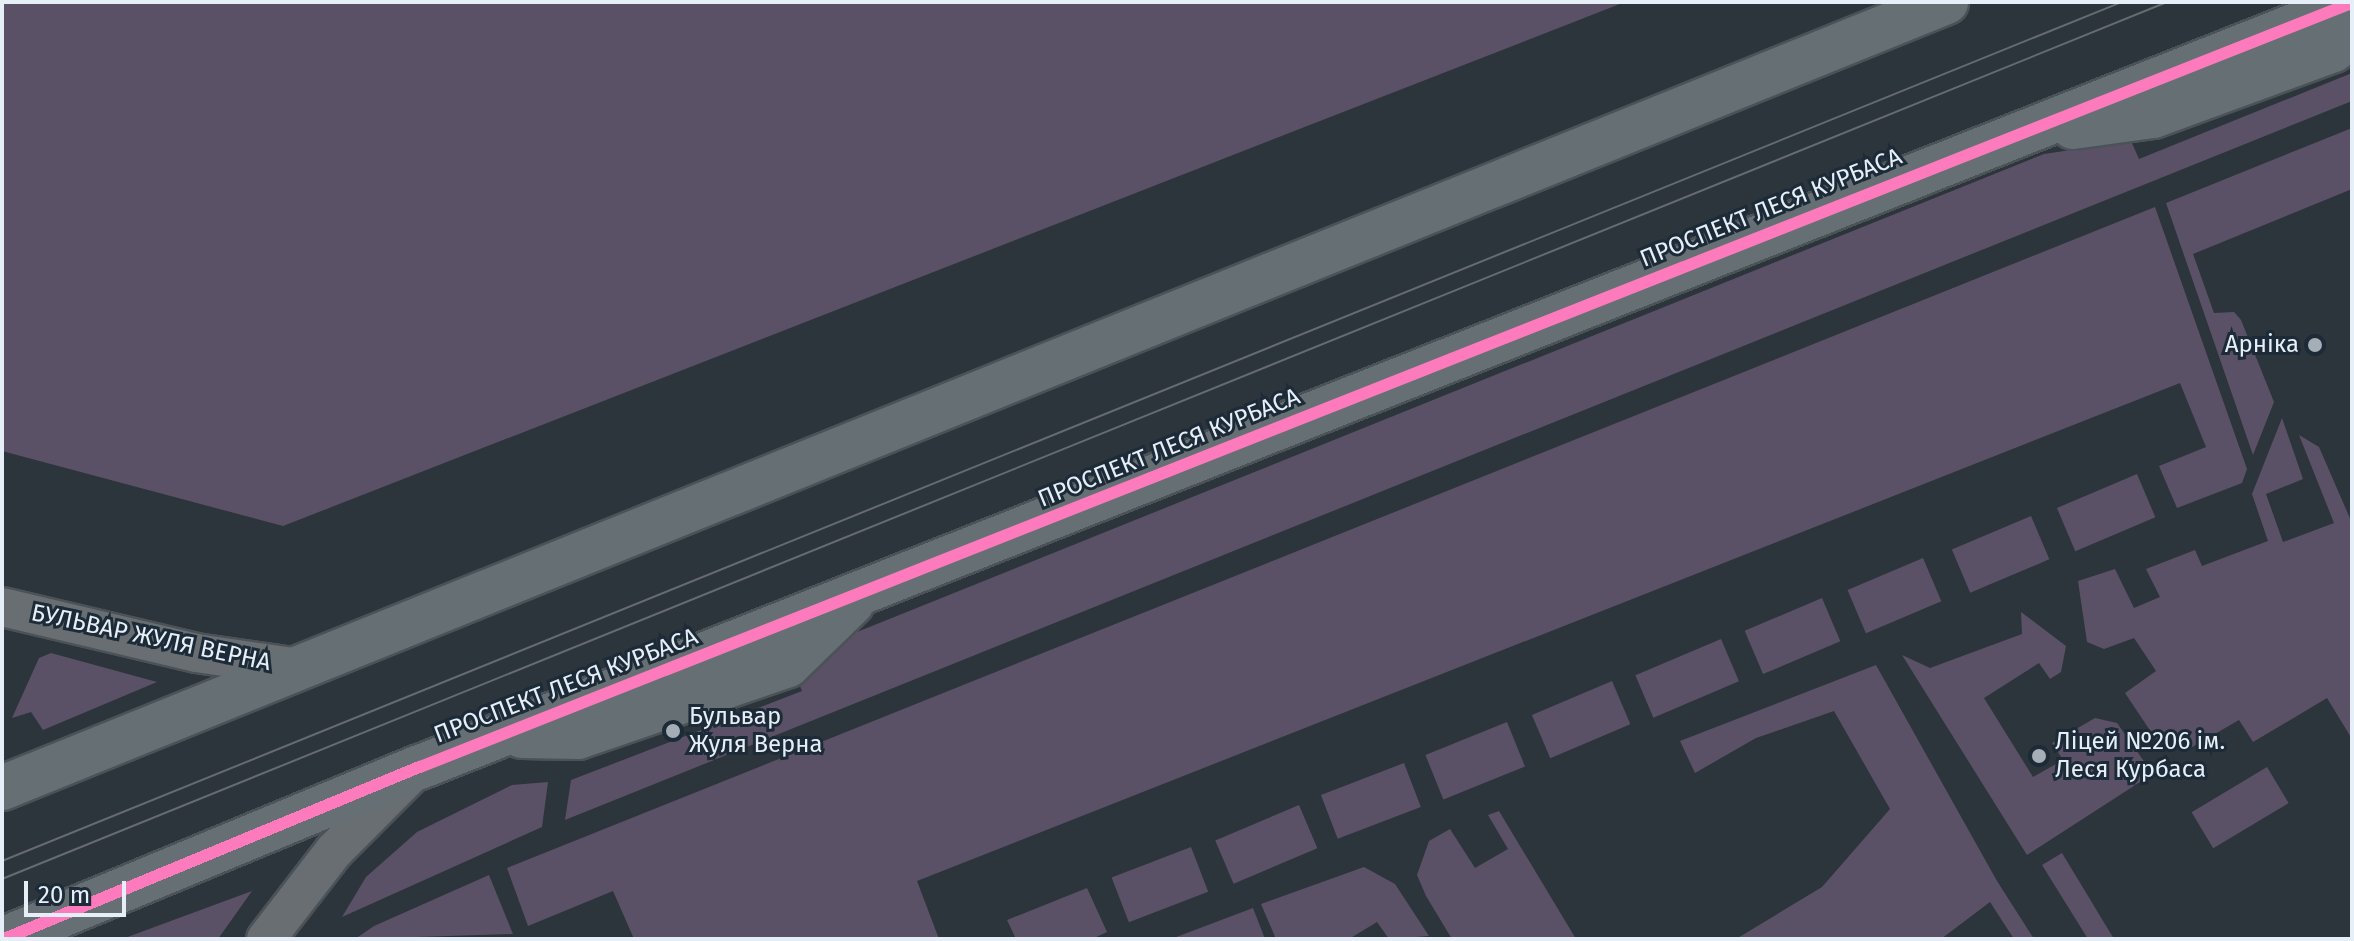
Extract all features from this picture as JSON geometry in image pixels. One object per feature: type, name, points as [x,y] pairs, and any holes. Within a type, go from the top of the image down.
[{"type":"main road","points":[[2,788],[1946,2]]},
{"type":"main road","name":"ПРОСПЕКТ ЛЕСЯ КУРБАСА","points":[[4,939],[496,737],[578,737],[788,665],[875,589],[2352,3]]},
{"type":"main road","points":[[2011,136],[2153,116],[2333,50],[2352,35]]},
{"type":"street","name":"БУЛЬВАР ЖУЛЯ ВЕРНА","points":[[2,607],[196,653],[300,668]]},
{"type":"street","points":[[266,939],[334,851],[420,767]]},
{"type":"shaded area","points":[[2,2],[1625,2],[283,526],[2,451]]},
{"type":"shaded area","points":[[2352,73],[2352,101],[565,820],[571,780],[802,691],[796,676],[857,632],[2044,154],[2131,141],[2139,159]]},
{"type":"shaded area","points":[[2352,128],[2352,189],[2193,254],[2214,313],[2234,312],[2241,320],[2274,402],[2253,455],[2166,203]]},
{"type":"shaded area","points":[[2155,207],[2247,469],[2242,483],[2177,508],[2159,466],[2206,447],[2180,383],[917,881],[939,939],[634,939],[613,891],[528,926],[507,868]]},
{"type":"shaded area","points":[[2282,418],[2303,479],[2266,494],[2283,542],[2334,523],[2299,435],[2319,447],[2352,523],[2352,739],[2327,698],[2253,742],[2239,720],[2187,750],[2161,747],[2125,693],[2156,671],[2134,638],[2104,649],[2087,642],[2078,581],[2115,569],[2134,608],[2160,597],[2146,569],[2195,550],[2202,566],[2268,541],[2252,494]]},
{"type":"shaded area","points":[[2137,474],[2155,517],[2075,551],[2057,508]]},
{"type":"shaded area","points":[[2031,516],[2049,559],[1970,593],[1952,550]]},
{"type":"shaded area","points":[[1923,558],[1941,601],[1866,633],[1848,590]]},
{"type":"shaded area","points":[[1822,598],[1840,641],[1763,674],[1745,631]]},
{"type":"shaded area","points":[[2021,612],[2066,646],[2061,672],[2050,679],[2039,663],[1984,698],[2033,777],[2063,760],[2052,743],[2095,718],[2117,723],[2148,767],[2140,782],[2027,855],[1902,655],[1930,668],[2022,634]]},
{"type":"shaded area","points":[[1721,639],[1739,681],[1653,718],[1635,675]]},
{"type":"shaded area","points":[[51,653],[157,682],[43,730],[31,712],[12,718],[39,658]]},
{"type":"shaded area","points":[[1876,665],[1997,881],[2034,939],[2014,939],[1990,902],[1941,939],[1736,939],[1822,887],[1890,809],[1834,711],[1756,738],[1695,773],[1680,741]]},
{"type":"shaded area","points":[[1612,681],[1630,724],[1550,758],[1532,715]]},
{"type":"shaded area","points":[[1507,722],[1525,767],[1443,799],[1425,755]]},
{"type":"shaded area","points":[[1404,763],[1421,807],[1338,839],[1321,795]]},
{"type":"shaded area","points":[[2267,767],[2289,803],[2213,848],[2192,812]]},
{"type":"shaded area","points":[[548,782],[542,827],[342,917],[366,877],[417,832],[512,785]]},
{"type":"shaded area","points":[[1299,805],[1317,848],[1234,884],[1215,841]]},
{"type":"shaded area","points":[[1499,811],[1576,939],[1452,939],[1426,896],[1417,875],[1429,841],[1450,829],[1475,868],[1508,849],[1488,815]]},
{"type":"shaded area","points":[[1191,847],[1208,892],[1129,922],[1112,877]]},
{"type":"shaded area","points":[[2062,853],[2114,939],[2088,939],[2042,865]]},
{"type":"shaded area","points":[[1364,867],[1395,884],[1429,936],[1389,939],[1377,922],[1349,939],[1276,939],[1261,904]]},
{"type":"shaded area","points":[[489,875],[513,934],[355,939],[374,926]]},
{"type":"shaded area","points":[[1087,888],[1107,932],[1092,939],[1016,939],[1007,920]]},
{"type":"shaded area","points":[[252,891],[218,939],[122,939]]},
{"type":"shaded area","points":[[1253,908],[1265,939],[1171,939]]},
{"type":"tram line","points":[[2,861],[2122,2]]},
{"type":"tram line","points":[[2,879],[2167,2]]},
{"type":"cycle path","points":[[4,939],[420,767],[2352,3]]},
{"type":"place","name":"Арніка","points":[[2315,345]]},
{"type":"place","name":"Бульвар Жуля Верна","points":[[673,731]]},
{"type":"place","name":"Ліцей №206 ім. Леся Курбаса","points":[[2039,756]]}]
